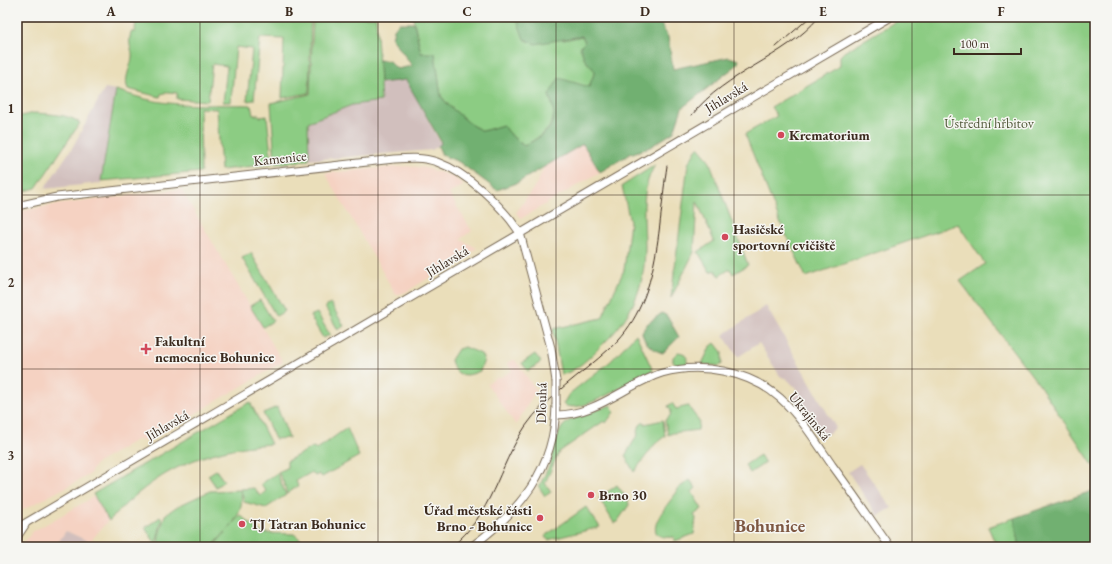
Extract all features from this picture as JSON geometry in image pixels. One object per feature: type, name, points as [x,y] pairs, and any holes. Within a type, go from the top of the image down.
[{"type":"street","name":"Jihlavská","points":[[17,528],[890,17]]},
{"type":"street","name":"Kamenice","points":[[17,206],[65,196],[394,159],[417,158],[436,162],[455,170],[474,184],[510,220],[520,233]]},
{"type":"street","name":"Dlouhá","points":[[471,547],[498,528],[528,493],[549,449],[556,415],[556,381],[551,348],[520,233]]},
{"type":"street","name":"Ukrajinská","points":[[556,415],[572,414],[602,404],[647,379],[671,371],[704,368],[744,378],[764,387],[779,398],[801,422],[890,547]]},
{"type":"street","points":[[17,537],[27,522]]},
{"type":"shaded area","points":[[406,80],[441,144],[432,150],[309,160],[307,122],[352,105],[381,101],[380,83]]},
{"type":"shaded area","points":[[105,88],[116,90],[101,183],[44,189],[72,148]]},
{"type":"shaded area","points":[[583,144],[600,172],[522,218],[516,213],[537,183],[545,165]]},
{"type":"shaded area","points":[[408,166],[425,168],[442,173],[453,177],[464,185],[449,194],[472,231],[460,239],[477,248],[406,292],[396,295],[325,173]]},
{"type":"shaded area","name":"Fakultní nemocnice Bohunice","points":[[181,189],[283,362],[150,440],[136,440],[96,464],[89,475],[17,513],[17,212],[53,205]]},
{"type":"shaded area","points":[[766,306],[836,428],[822,438],[792,397],[799,391],[788,380],[780,376],[759,343],[738,357],[723,335]]},
{"type":"shaded area","points":[[515,360],[536,390],[516,425],[487,384],[512,371],[507,363]]},
{"type":"shaded area","points":[[860,464],[892,508],[878,516],[848,472]]},
{"type":"shaded area","points":[[97,495],[110,518],[90,542],[66,531],[55,547],[21,547],[32,532]]},
{"type":"shaded area","points":[[66,531],[90,542],[86,547],[55,547]]},
{"type":"green space","points":[[136,17],[311,17],[309,93],[282,98],[284,39],[260,38],[254,100],[247,101],[252,49],[236,47],[231,102],[223,102],[227,66],[212,64],[208,101],[177,99],[177,93],[169,92],[161,94],[160,97],[128,89],[126,81],[132,57],[130,37],[131,32],[135,32]]},
{"type":"green space","points":[[313,17],[376,17],[381,101],[352,105],[308,122],[309,160],[275,164],[271,103],[310,94]]},
{"type":"green space","points":[[413,17],[516,17],[520,27],[564,40],[582,36],[585,42],[580,47],[585,60],[595,71],[589,87],[549,95],[554,113],[553,120],[546,131],[524,146],[513,137],[503,125],[483,131],[473,126],[449,106],[441,96],[435,54],[421,53]]},
{"type":"green space","points":[[516,17],[657,17],[668,37],[673,69],[729,57],[739,60],[737,65],[682,108],[674,132],[650,147],[630,154],[600,172],[583,144],[517,183],[497,190],[459,162],[442,155],[438,146],[441,144],[440,140],[406,80],[380,83],[379,60],[389,61],[397,69],[412,66],[392,38],[394,29],[399,23],[414,23],[421,53],[435,53],[441,96],[449,106],[473,126],[483,131],[503,125],[513,137],[524,146],[546,132],[553,121],[554,114],[549,95],[559,78],[589,87],[595,71],[585,60],[580,47],[585,42],[582,36],[535,44],[524,39]]},
{"type":"green space","name":"Ústřední hřbitov","points":[[903,17],[1095,17],[1095,468],[1040,386],[960,281],[985,264],[958,224],[806,277],[780,222],[745,134],[777,116],[771,107],[840,66],[840,56],[844,52]]},
{"type":"green space","points":[[116,90],[145,99],[167,103],[191,105],[251,105],[253,115],[259,115],[260,117],[267,116],[272,164],[221,170],[217,109],[200,108],[201,172],[101,181]]},
{"type":"green space","points":[[34,113],[64,116],[80,123],[36,188],[17,193],[17,117]]},
{"type":"green space","points":[[698,147],[709,160],[748,265],[733,274],[730,269],[719,276],[715,270],[710,272],[698,252],[714,241],[697,201],[694,252],[671,298],[688,164]]},
{"type":"green space","points":[[655,165],[650,175],[645,195],[644,263],[639,289],[634,301],[621,324],[612,335],[578,367],[561,375],[553,329],[602,318],[624,270],[630,222],[622,186]]},
{"type":"green space","points":[[251,253],[285,311],[276,316],[242,258]]},
{"type":"green space","points":[[260,300],[273,321],[263,327],[250,306]]},
{"type":"green space","points":[[331,304],[344,326],[338,330],[325,307]]},
{"type":"green space","points":[[317,313],[330,335],[323,338],[310,316]]},
{"type":"green space","points":[[662,313],[667,316],[679,337],[663,353],[650,346],[644,340],[642,332],[647,324]]},
{"type":"green space","points":[[636,334],[653,371],[582,406],[571,407],[563,404],[569,394],[611,361]]},
{"type":"green space","points":[[715,343],[722,352],[722,364],[719,366],[702,364],[710,347]]},
{"type":"green space","points":[[465,347],[481,354],[484,360],[480,371],[466,375],[455,370],[451,360],[458,349]]},
{"type":"green space","points":[[678,352],[683,353],[687,358],[687,365],[678,366],[673,362],[673,357]]},
{"type":"green space","points":[[535,354],[541,362],[528,371],[522,363]]},
{"type":"green space","points":[[250,402],[271,444],[224,451],[202,457],[182,465],[145,488],[109,521],[93,494]]},
{"type":"green space","points":[[672,403],[676,409],[688,406],[699,421],[698,430],[668,435],[665,420],[670,416],[671,411],[668,406]]},
{"type":"green space","points":[[611,405],[614,412],[606,423],[604,421],[559,452],[545,483],[551,492],[545,496],[539,487],[550,464],[557,437],[562,427],[570,420]]},
{"type":"green space","points":[[277,407],[289,438],[275,439],[263,413]]},
{"type":"green space","points":[[663,420],[665,436],[655,444],[634,472],[625,456],[638,434],[637,432],[640,425],[644,422],[645,424]]},
{"type":"green space","points":[[347,428],[359,456],[322,477],[319,474],[315,476],[312,472],[296,481],[298,486],[287,494],[284,483],[278,472],[287,468],[287,461],[313,447],[317,449]]},
{"type":"green space","points":[[760,455],[765,463],[750,473],[745,465]]},
{"type":"green space","points":[[216,470],[224,481],[216,487],[208,475]]},
{"type":"green space","points":[[277,473],[286,495],[266,508],[244,502],[241,489],[254,488],[260,496],[266,491],[261,484]]},
{"type":"green space","points":[[690,480],[696,488],[692,492],[702,509],[694,515],[696,518],[694,534],[675,541],[674,537],[663,537],[657,533],[655,528],[658,520],[677,492],[676,490]]},
{"type":"green space","points":[[617,485],[628,500],[629,505],[617,522],[614,523],[599,498]]},
{"type":"green space","points":[[240,490],[242,499],[238,514],[229,528],[212,547],[158,547],[159,535],[165,515],[176,507],[210,491]]},
{"type":"green space","points":[[1095,490],[1095,547],[1020,547],[1014,518]]},
{"type":"green space","points":[[586,507],[600,527],[548,540],[545,536]]},
{"type":"green space","name":"TJ Tatran Bohunice","points":[[240,515],[262,533],[294,534],[309,547],[213,547]]},
{"type":"green space","points":[[160,517],[162,519],[156,544],[145,528]]},
{"type":"green space","points":[[1014,518],[1020,547],[997,547],[988,527]]},
{"type":"tram line","points":[[776,47],[810,17]]},
{"type":"tram line","points":[[692,115],[721,87],[789,44],[819,17]]},
{"type":"tram line","points":[[451,547],[465,534],[485,506],[525,427],[543,405],[609,349],[626,331],[639,310],[648,287],[654,264],[667,166]]},
{"type":"place","name":"Krematorium","points":[[781,135]]},
{"type":"place","name":"Hasičské sportovní cvičiště","points":[[725,237]]},
{"type":"place","name":"Fakultní nemocnice Bohunice","points":[[146,349]]},
{"type":"place","name":"Brno 30","points":[[591,495]]},
{"type":"place","name":"Úřad městské části Brno - Bohunice","points":[[540,518]]},
{"type":"place","name":"TJ Tatran Bohunice","points":[[242,524]]},
{"type":"district","name":"Bohunice","points":[[770,526]]}]
